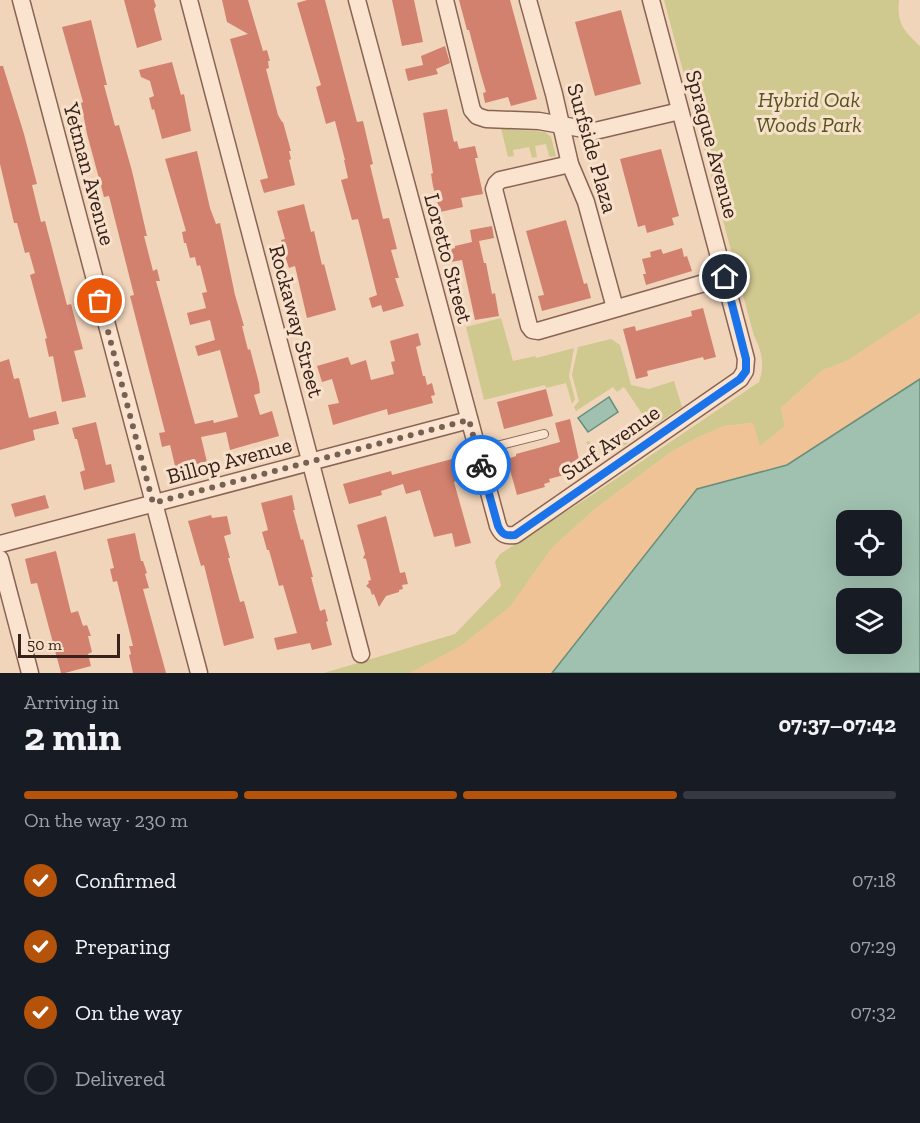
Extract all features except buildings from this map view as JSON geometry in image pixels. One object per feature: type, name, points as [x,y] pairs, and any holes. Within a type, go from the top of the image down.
[{"type":"street","name":"Yetman Avenue","points":[[21,0],[199,673]]},
{"type":"street","name":"Rockaway Street","points":[[189,0],[361,654]]},
{"type":"street","name":"Loretto Street","points":[[357,0],[498,526]]},
{"type":"street","points":[[445,0],[474,113],[486,119],[539,121],[595,131],[681,111]]},
{"type":"street","name":"Surfside Plaza","points":[[528,0],[554,94],[570,164],[586,202],[615,308]]},
{"type":"street","name":"Sprague Avenue","points":[[651,0],[746,359],[746,371]]},
{"type":"street","points":[[570,164],[500,180],[494,189],[529,326],[532,330],[538,331],[725,277]]},
{"type":"street","name":"Surf Avenue","points":[[498,526],[500,532],[506,536],[515,535],[740,379],[746,371]]},
{"type":"street","name":"Billop Avenue","points":[[0,544],[469,420]]},
{"type":"street","points":[[0,559],[30,673]]},
{"type":"lane","points":[[477,451],[544,434]]},
{"type":"green space","name":"Hybrid Oak Woods Park","points":[[664,0],[899,0],[902,26],[920,46],[920,313],[847,361],[823,370],[781,408],[785,426],[760,447],[752,423],[724,426],[671,452],[595,509],[552,548],[510,607],[461,646],[410,673],[324,673],[455,634],[501,586],[495,562],[500,554],[759,382],[762,370],[761,353],[754,336]]},
{"type":"green space","points":[[501,128],[545,132],[551,137],[556,156],[549,156],[546,144],[535,146],[537,157],[532,158],[529,147],[513,150],[514,156],[508,157]]},
{"type":"green space","points":[[501,318],[513,361],[535,356],[536,358],[574,348],[569,376],[575,399],[572,404],[566,383],[546,388],[545,385],[484,400],[466,327]]},
{"type":"green space","points":[[611,339],[620,345],[631,385],[649,389],[674,381],[682,407],[599,462],[586,442],[589,441],[600,457],[649,424],[624,387],[617,392],[613,387],[576,411],[574,407],[579,401],[572,375],[578,347]]},
{"type":"sand","points":[[920,313],[920,379],[787,465],[697,489],[552,673],[410,673],[461,646],[510,607],[552,548],[595,509],[671,452],[724,426],[753,423],[760,446],[785,426],[781,408],[823,370],[847,361]]},
{"type":"shaded area","points":[[920,379],[920,673],[552,673],[697,489],[787,465]]},
{"type":"shaded area","points":[[609,397],[618,412],[588,432],[578,418]]},
{"type":"way so far","points":[[100,301],[153,503],[469,420],[481,465]]},
{"type":"route","points":[[481,465],[500,532],[506,536],[515,535],[740,379],[746,371],[746,359],[725,277]]}]
